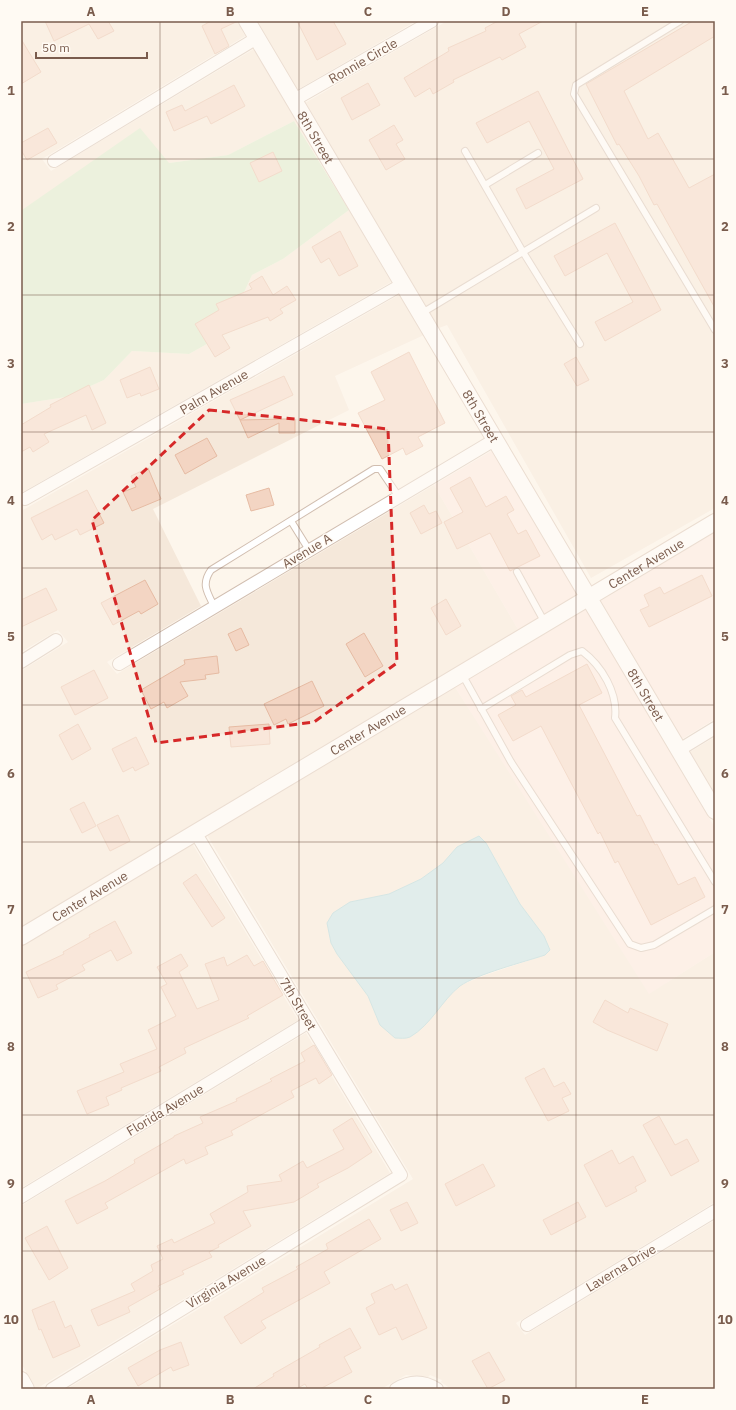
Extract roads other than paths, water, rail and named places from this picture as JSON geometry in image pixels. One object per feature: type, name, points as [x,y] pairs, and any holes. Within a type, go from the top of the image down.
[{"type":"street","name":"8th Street","points":[[247,21],[715,811]]},
{"type":"street","name":"Ronnie Circle","points":[[294,100],[432,21]]},
{"type":"street","points":[[54,161],[257,38]]},
{"type":"street","name":"Palm Avenue","points":[[25,499],[402,284]]},
{"type":"street","name":"Avenue A","points":[[119,664],[496,439]]},
{"type":"street","name":"Center Avenue","points":[[21,937],[715,522]]},
{"type":"street","points":[[21,662],[56,640]]},
{"type":"street","points":[[679,750],[715,728]]},
{"type":"street","name":"7th Street","points":[[195,832],[401,1175]]},
{"type":"street","name":"Florida Avenue","points":[[21,1197],[309,1022]]},
{"type":"street","name":"Virginia Avenue","points":[[52,1389],[401,1175]]},
{"type":"street","name":"Laverna Drive","points":[[527,1325],[715,1211]]},
{"type":"street","points":[[21,1380],[26,1389]]},
{"type":"street","points":[[396,1389],[406,1383],[434,1387]]},
{"type":"lane","points":[[680,21],[576,85],[574,94],[715,330]]},
{"type":"lane","points":[[465,151],[580,344]]},
{"type":"lane","points":[[485,185],[538,153]]},
{"type":"lane","points":[[420,314],[596,208]]},
{"type":"lane","points":[[214,606],[206,590],[206,578],[211,570],[374,469],[380,469],[399,496]]},
{"type":"lane","points":[[291,521],[309,550]]},
{"type":"lane","points":[[517,572],[546,624]]},
{"type":"lane","points":[[481,709],[570,655],[582,651],[591,658],[613,691],[617,708],[615,718],[715,882]]},
{"type":"lane","points":[[462,674],[512,762],[630,944],[641,948],[654,945],[715,909]]},
{"type":"water","points":[[479,836],[486,843],[520,904],[544,936],[550,950],[545,955],[478,977],[460,986],[417,1032],[408,1038],[395,1038],[380,1025],[368,996],[337,954],[331,943],[327,923],[333,913],[350,902],[389,894],[421,879],[443,863],[457,847]]}]
